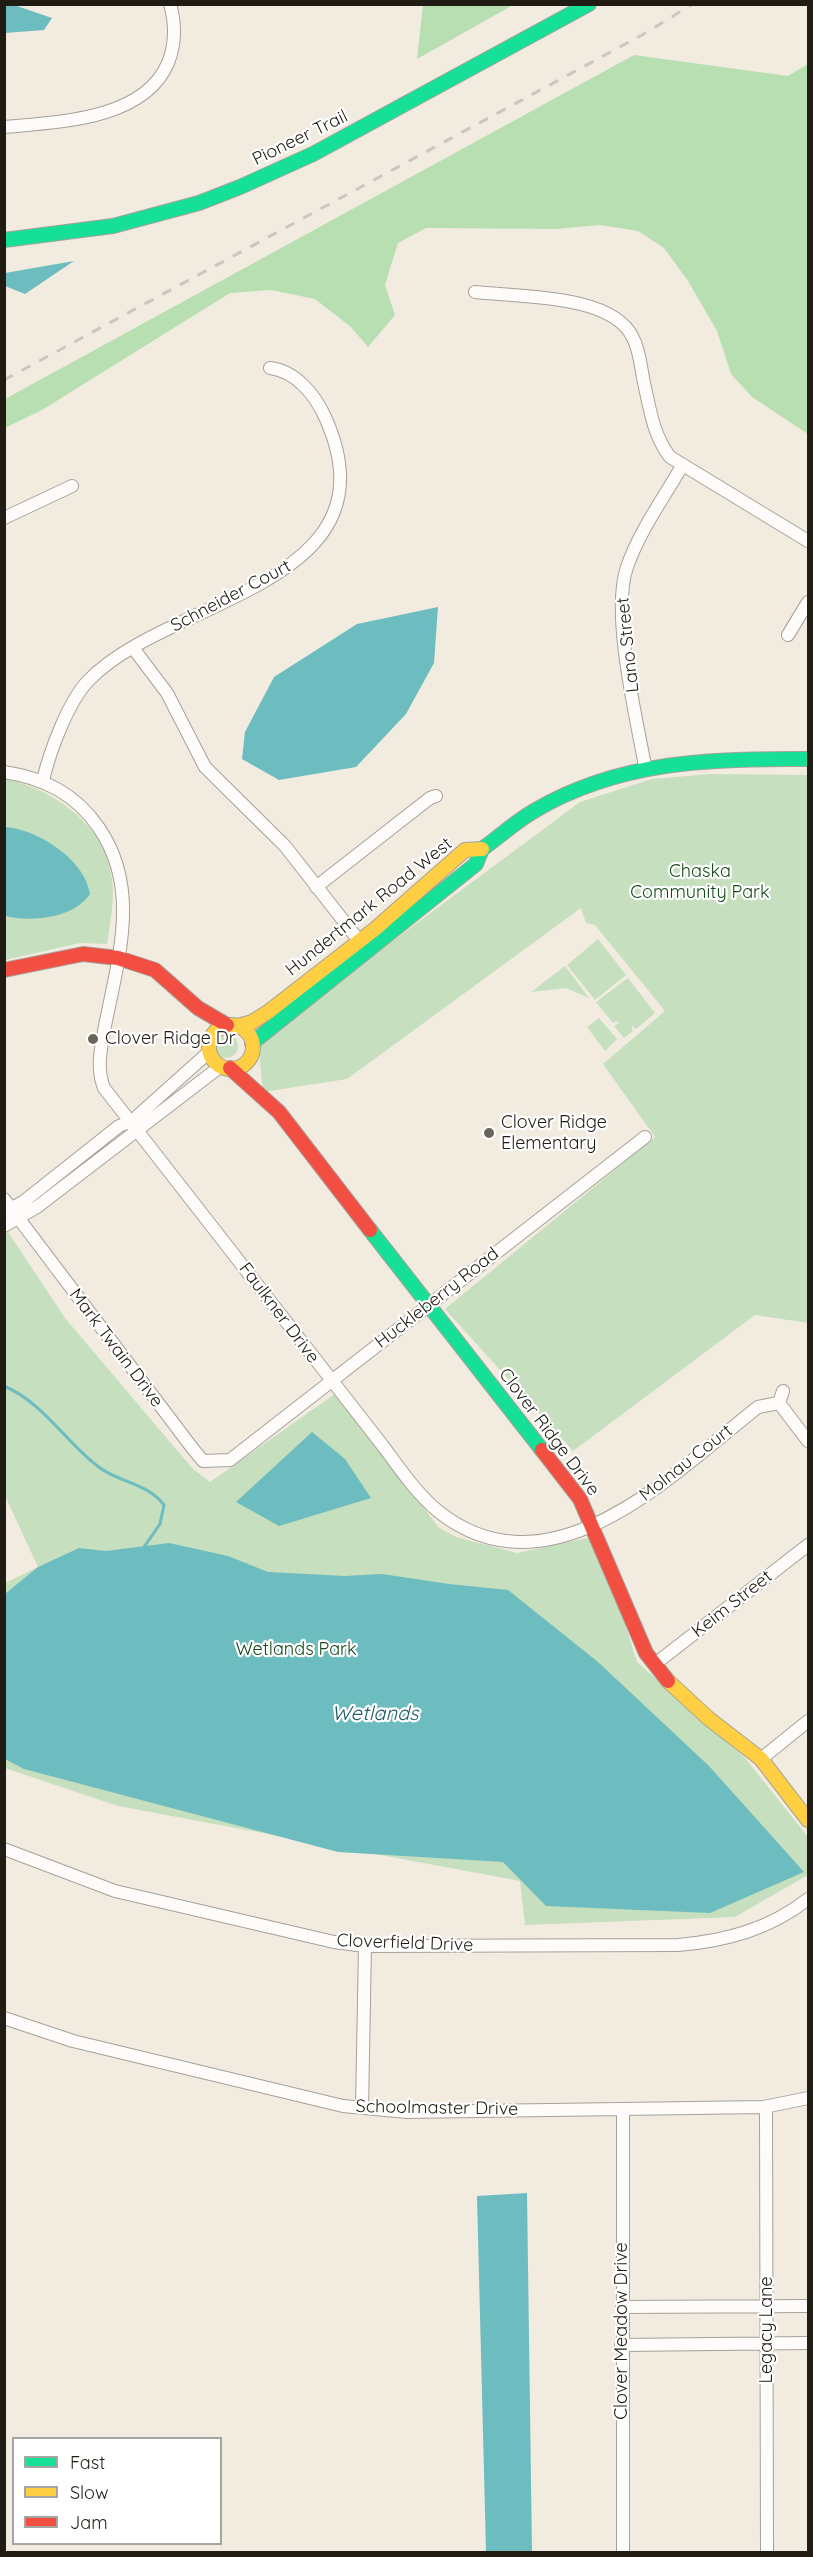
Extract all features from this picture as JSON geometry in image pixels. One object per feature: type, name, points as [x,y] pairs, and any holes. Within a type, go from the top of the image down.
[{"type":"street","points":[[4,127],[108,112],[128,105],[143,96],[165,70],[172,52],[175,32],[170,4]]},
{"type":"street","name":"Pioneer Trail","points":[[4,240],[113,226],[188,206],[240,187],[314,154],[589,4]]},
{"type":"street","points":[[476,292],[582,303],[612,314],[634,339],[660,444],[682,466],[808,541]]},
{"type":"street","name":"Schneider Court","points":[[43,780],[78,694],[89,680],[134,648],[271,578],[304,555],[328,530],[340,484],[332,433],[324,414],[302,383],[282,369],[270,368]]},
{"type":"street","name":"Lano Street","points":[[645,766],[622,628],[622,586],[633,551],[682,466]]},
{"type":"street","points":[[4,518],[72,486]]},
{"type":"street","points":[[788,635],[808,602]]},
{"type":"street","points":[[134,648],[167,693],[205,767],[272,831],[363,945]]},
{"type":"street","name":"Hundertmark Road West","points":[[232,1026],[252,1022],[268,1012],[476,864],[482,849],[532,812],[564,795],[597,781],[645,766],[712,758],[808,759]]},
{"type":"street","points":[[4,772],[43,780]]},
{"type":"street","name":"Faulkner Drive","points":[[43,780],[71,798],[92,818],[107,840],[118,865],[124,890],[124,922],[99,1069],[104,1088],[422,1496],[441,1513],[461,1525],[501,1539],[524,1541],[566,1536],[593,1526]]},
{"type":"street","points":[[316,887],[430,798],[436,796]]},
{"type":"street","name":"Hundertmark Road West","points":[[252,1049],[363,945]]},
{"type":"street","points":[[4,970],[83,954],[118,958],[155,970],[175,985],[198,1008],[247,1033],[252,1049],[243,1065],[225,1067],[134,1125],[119,1126],[10,1211],[4,1226]]},
{"type":"street","points":[[198,1008],[209,1047],[225,1067]]},
{"type":"street","points":[[134,1125],[209,1047],[215,1031],[232,1026]]},
{"type":"street","name":"Clover Ridge Drive","points":[[252,1049],[265,1098]]},
{"type":"street","name":"Clover Ridge Drive","points":[[225,1067],[279,1112],[580,1499],[646,1653],[664,1677],[708,1718],[761,1759],[808,1820]]},
{"type":"street","name":"Huckleberry Road","points":[[230,1460],[645,1137]]},
{"type":"street","name":"Mark Twain Drive","points":[[10,1211],[203,1461],[230,1460]]},
{"type":"street","name":"Molnau Court","points":[[593,1526],[635,1504],[758,1407],[781,1397],[808,1441]]},
{"type":"street","name":"Keim Street","points":[[655,1664],[808,1545]]},
{"type":"street","points":[[761,1759],[808,1722]]},
{"type":"street","name":"Cloverfield Drive","points":[[4,1850],[115,1891],[304,1936],[364,1946],[667,1945],[713,1942],[761,1927],[808,1899]]},
{"type":"street","points":[[362,2108],[364,1946]]},
{"type":"street","name":"Schoolmaster Drive","points":[[4,2018],[85,2044],[343,2106],[362,2108],[407,2112],[766,2107],[808,2098]]},
{"type":"street","name":"Legacy Lane","points":[[766,2107],[767,2553]]},
{"type":"street","name":"Clover Meadow Drive","points":[[623,2109],[621,2307],[623,2553]]},
{"type":"street","points":[[621,2307],[808,2306]]},
{"type":"street","points":[[621,2345],[808,2343]]},
{"type":"green space","points":[[423,4],[513,5],[417,59]]},
{"type":"green space","points":[[634,55],[788,76],[808,64],[808,434],[752,397],[731,374],[717,331],[688,281],[664,248],[638,231],[600,225],[556,229],[426,228],[398,243],[385,285],[395,315],[368,347],[351,327],[315,299],[271,290],[230,293],[42,410],[5,428],[5,399]]},
{"type":"green space","name":"Chaska Community Park","points":[[711,774],[808,775],[808,1323],[755,1315],[573,1451],[445,1309],[655,1137],[603,1064],[665,1011],[595,925],[586,923],[581,908],[347,1079],[263,1092],[258,1041],[580,802],[652,779]]},
{"type":"green space","points":[[4,778],[41,791],[58,801],[88,826],[99,842],[107,859],[113,887],[107,944],[80,943],[5,960]]},
{"type":"green space","points":[[598,939],[626,975],[595,1000],[567,965]]},
{"type":"green space","points":[[565,966],[589,998],[566,988],[531,992]]},
{"type":"green space","points":[[628,978],[655,1013],[636,1029],[631,1025],[633,1031],[624,1038],[614,1026],[619,1023],[617,1021],[613,1023],[596,1002]]},
{"type":"green space","points":[[599,1018],[617,1039],[605,1051],[587,1027]]},
{"type":"green space","points":[[226,1034],[231,1035],[237,1041],[237,1051],[231,1057],[226,1058],[221,1057],[215,1051],[214,1046],[215,1041],[221,1035]]},
{"type":"green space","name":"Wetlands","points":[[4,1226],[65,1318],[192,1468],[210,1482],[339,1391],[438,1527],[456,1537],[517,1553],[597,1536],[637,1662],[745,1758],[808,1837],[808,1875],[735,1917],[525,1925],[520,1881],[118,1806],[5,1768],[5,1583],[38,1567],[5,1496]]},
{"type":"water","points":[[5,4],[52,18],[44,30],[5,33]]},
{"type":"water","points":[[74,261],[25,294],[5,286],[5,273]]},
{"type":"water","points":[[438,607],[434,663],[406,714],[356,767],[279,780],[242,759],[245,732],[274,677],[357,624]]},
{"type":"water","points":[[5,827],[31,833],[58,848],[79,869],[90,894],[73,909],[51,917],[27,919],[5,916]]},
{"type":"water","points":[[312,1432],[345,1459],[371,1498],[279,1526],[236,1502]]},
{"type":"water","name":"Wetlands","points":[[169,1543],[228,1556],[268,1572],[345,1576],[382,1574],[508,1590],[598,1662],[709,1766],[804,1872],[710,1913],[546,1906],[503,1862],[338,1852],[24,1769],[5,1759],[5,1594],[38,1567],[79,1548],[106,1551]]},
{"type":"water","points":[[527,2193],[532,2552],[486,2552],[477,2196]]},
{"type":"waterway","points":[[4,1386],[31,1402],[100,1468],[150,1492],[164,1505],[160,1524],[144,1547]]},
{"type":"railway","points":[[4,380],[642,35],[693,4]]},
{"type":"traffic: fast","points":[[4,240],[113,226],[199,203],[240,187],[313,154],[589,4]]},
{"type":"traffic: fast","points":[[482,849],[527,815],[566,794],[632,772],[701,762],[808,759]]},
{"type":"traffic: fast","points":[[252,1043],[476,864],[482,849]]},
{"type":"traffic: fast","points":[[370,1230],[542,1450]]},
{"type":"traffic: slow","points":[[238,1026],[252,1022],[268,1012],[375,929],[465,850],[482,849]]},
{"type":"traffic: slow","points":[[231,1025],[246,1032],[253,1047],[246,1062],[231,1069],[216,1062],[209,1047],[216,1032],[231,1025]]},
{"type":"traffic: slow","points":[[668,1681],[708,1718],[761,1759],[808,1820]]},
{"type":"traffic: jam","points":[[4,970],[83,954],[118,958],[155,970],[198,1008],[227,1025]]},
{"type":"traffic: jam","points":[[230,1068],[279,1112],[370,1230]]},
{"type":"traffic: jam","points":[[542,1450],[580,1499],[646,1653],[668,1681]]},
{"type":"place","name":"Clover Ridge Dr","points":[[93,1039]]},
{"type":"place","name":"Clover Ridge Elementary","points":[[489,1133]]},
{"type":"park label","name":"Wetlands Park","points":[[296,1650]]}]
